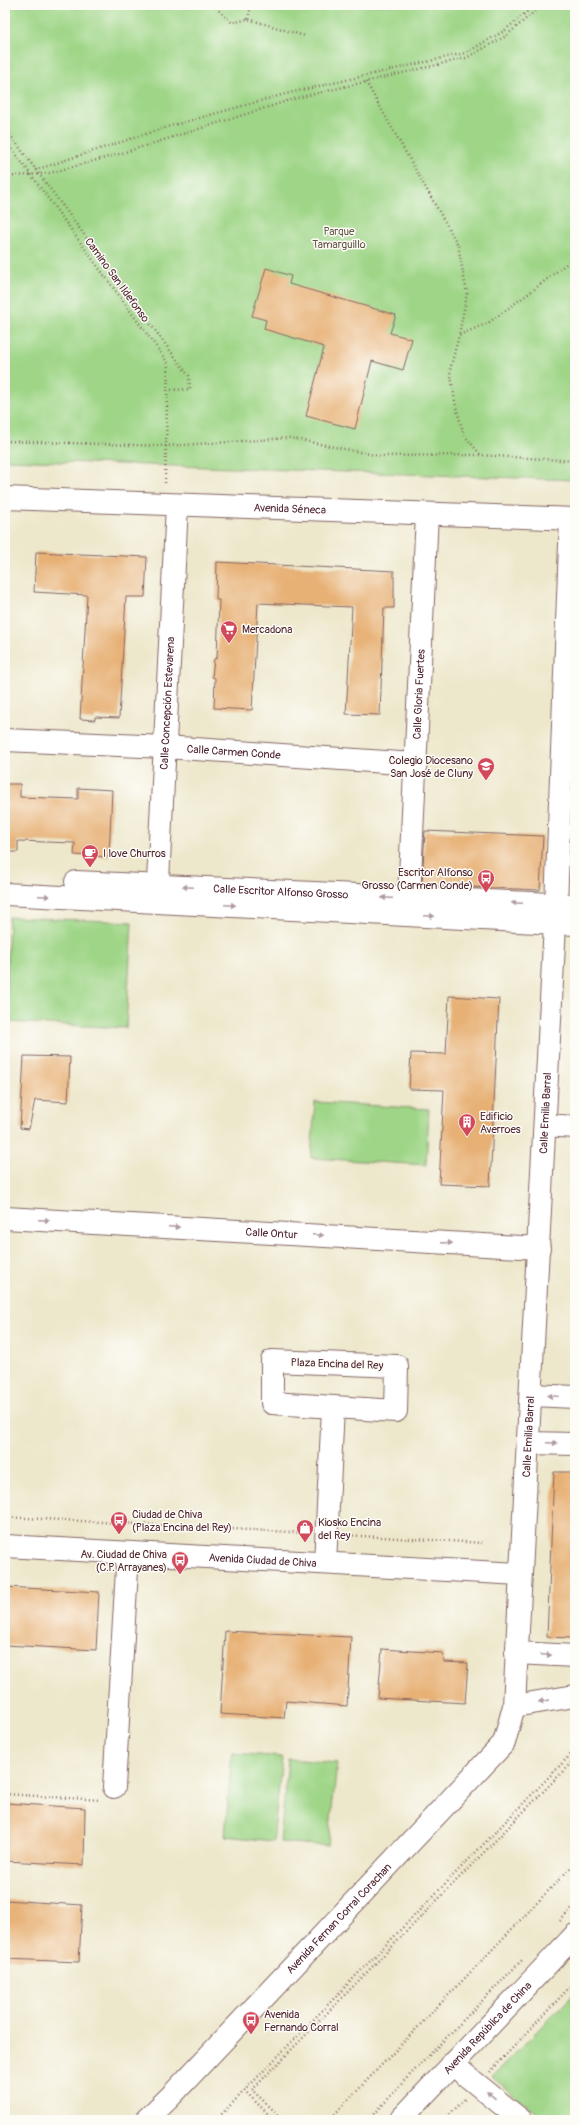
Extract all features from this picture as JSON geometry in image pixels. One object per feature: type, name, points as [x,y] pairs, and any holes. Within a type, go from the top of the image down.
[{"type":"street","name":"Avenida Séneca","points":[[5,498],[573,519]]},
{"type":"street","name":"Calle Concepción Estevarena","points":[[158,894],[165,747],[170,505]]},
{"type":"street","name":"Calle Gloria Fuertes","points":[[409,899],[427,514]]},
{"type":"street","name":"Calle Emilia Barral","points":[[514,1706],[545,1125],[565,914],[573,519]]},
{"type":"street","name":"Calle Carmen Conde","points":[[5,740],[165,747],[415,764]]},
{"type":"street","name":"Calle Escritor Alfonso Grosso","points":[[5,879],[158,894],[565,914]]},
{"type":"street","name":"Calle Escritor Alfonso Grosso","points":[[5,894],[158,894],[409,899],[565,914]]},
{"type":"street","points":[[545,1125],[575,1127]]},
{"type":"street","name":"Calle Ontur","points":[[5,1218],[539,1248]]},
{"type":"street","name":"Plaza Encina del Rey","points":[[272,1361],[397,1366],[396,1411],[333,1409],[272,1403],[272,1361]]},
{"type":"street","points":[[531,1395],[575,1396]]},
{"type":"street","points":[[325,1563],[333,1409]]},
{"type":"street","points":[[529,1443],[575,1444]]},
{"type":"street","name":"Avenida Ciudad de Chiva","points":[[5,1546],[520,1574]]},
{"type":"street","points":[[114,1787],[128,1553]]},
{"type":"street","points":[[516,1653],[575,1656]]},
{"type":"street","points":[[514,1706],[575,1696]]},
{"type":"street","name":"Avenida Fernan Corral Corachan","points":[[146,2120],[169,2098],[504,1744],[514,1706]]},
{"type":"street","name":"Avenida República de China","points":[[400,2120],[575,1935]]},
{"type":"street","points":[[452,2064],[521,2120]]},
{"type":"street","points":[[160,2120],[169,2098]]},
{"type":"path","points":[[213,5],[232,22],[248,19],[305,36]]},
{"type":"path","points":[[35,170],[167,127],[285,94],[465,53],[504,31],[534,5]]},
{"type":"path","points":[[5,177],[30,176],[50,173],[119,154],[297,98],[466,58],[506,36],[542,5]]},
{"type":"path","points":[[248,19],[250,10]]},
{"type":"path","points":[[366,82],[458,245],[467,294],[450,370],[456,407],[464,435],[480,455]]},
{"type":"path","points":[[5,128],[38,175],[189,376],[190,389],[168,390]]},
{"type":"path","name":"Camino San Ildefonso","points":[[5,139],[30,176],[168,363],[166,446],[170,505]]},
{"type":"path","points":[[458,335],[488,323],[575,257]]},
{"type":"path","points":[[5,441],[166,446],[290,438],[380,456],[480,455],[575,462],[573,519]]},
{"type":"path","points":[[5,1517],[311,1533]]},
{"type":"path","points":[[337,1535],[484,1543]]},
{"type":"path","points":[[216,2120],[575,1750]]},
{"type":"path","points":[[284,2120],[252,2090],[575,1759]]},
{"type":"path","points":[[5,1794],[112,1801],[114,1787]]},
{"type":"path","points":[[329,2120],[575,1863]]},
{"type":"path","points":[[555,1926],[575,1905]]},
{"type":"path","points":[[369,2120],[406,2079],[524,1958]]},
{"type":"path","points":[[444,2120],[569,1988],[575,1985]]},
{"type":"path","points":[[244,2090],[274,2120]]},
{"type":"green space","name":"Parque Tamarguillo","points":[[5,5],[575,5],[575,480],[5,460]]},
{"type":"green space","points":[[9,917],[132,922],[126,1028],[5,1022]]},
{"type":"green space","points":[[315,1102],[429,1109],[426,1165],[311,1158]]},
{"type":"green space","points":[[232,1753],[282,1757],[273,1841],[225,1836]]},
{"type":"green space","points":[[288,1759],[337,1763],[328,1846],[280,1842]]},
{"type":"green space","points":[[575,1992],[575,2120],[545,2120],[492,2077]]},
{"type":"building","points":[[266,268],[291,276],[289,284],[396,315],[390,333],[412,339],[403,370],[372,361],[355,429],[306,416],[324,347],[264,329],[266,320],[252,316]]},
{"type":"building","points":[[36,552],[147,557],[145,597],[126,597],[119,718],[95,717],[95,720],[80,719],[87,595],[34,592]]},
{"type":"building","points":[[217,562],[394,571],[394,608],[384,608],[380,715],[346,714],[352,607],[258,603],[252,710],[214,708],[215,678],[212,677],[214,659],[217,658],[219,600],[216,600]]},
{"type":"building","points":[[5,784],[20,784],[20,797],[78,799],[78,788],[112,790],[109,857],[74,855],[75,843],[18,841],[18,852],[5,852]]},
{"type":"building","points":[[425,831],[543,836],[540,890],[422,885]]},
{"type":"building","name":"Edificio Averroes","points":[[449,996],[499,999],[490,1186],[439,1184],[444,1090],[409,1089],[411,1053],[446,1054]]},
{"type":"building","points":[[24,1056],[70,1057],[68,1102],[35,1100],[29,1129],[20,1128]]},
{"type":"building","points":[[554,1472],[575,1472],[575,1620],[573,1620],[572,1638],[547,1637]]},
{"type":"building","points":[[5,1587],[99,1592],[96,1650],[5,1645]]},
{"type":"building","points":[[225,1631],[351,1637],[347,1706],[286,1701],[284,1718],[220,1714]]},
{"type":"building","points":[[382,1649],[443,1653],[444,1662],[468,1663],[465,1703],[378,1698]]},
{"type":"building","points":[[5,1803],[85,1808],[84,1865],[5,1861]]},
{"type":"building","points":[[5,1900],[82,1905],[79,1962],[5,1959]]},
{"type":"place","name":"Mercadona","points":[[229,644]]},
{"type":"place","name":"Colegio Diocesano San José de Cluny","points":[[486,781]]},
{"type":"place","name":"I love Churros","points":[[90,868]]},
{"type":"place","name":"Escritor Alfonso Grosso (Carmen Conde)","points":[[486,893]]},
{"type":"place","name":"Edificio Averroes","points":[[467,1137]]},
{"type":"place","name":"Ciudad de Chiva (Plaza Encina del Rey)","points":[[119,1535]]},
{"type":"place","name":"Kiosko Encina del Rey","points":[[305,1543]]},
{"type":"place","name":"Av. Ciudad de Chiva (C.P. Arrayanes)","points":[[180,1575]]},
{"type":"place","name":"Avenida Fernando Corral","points":[[251,2035]]}]
